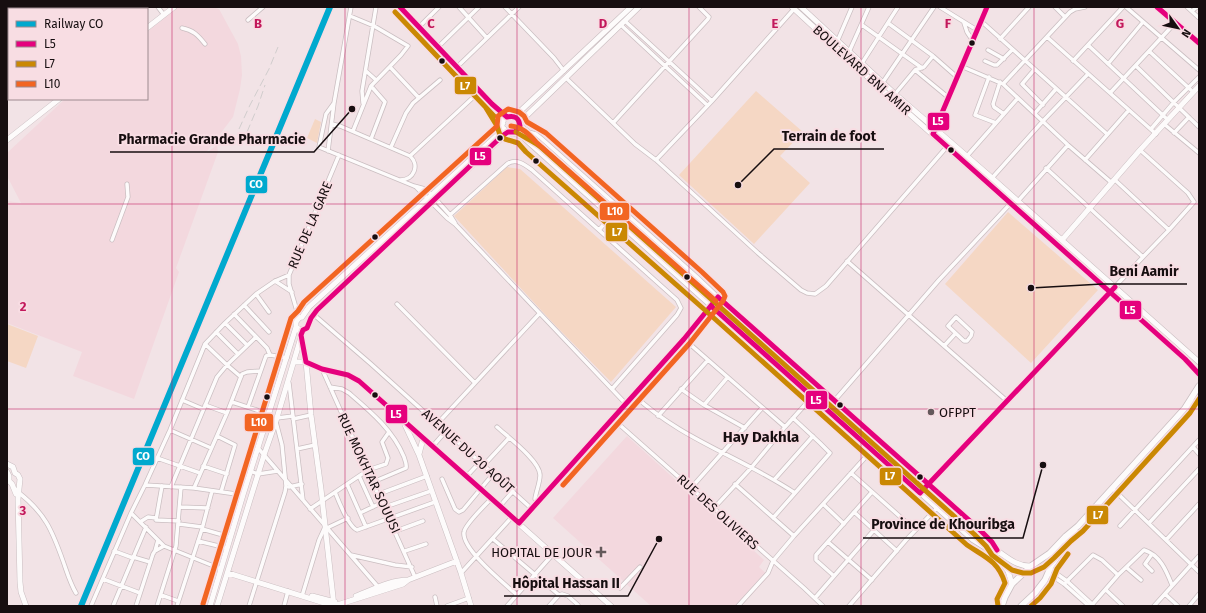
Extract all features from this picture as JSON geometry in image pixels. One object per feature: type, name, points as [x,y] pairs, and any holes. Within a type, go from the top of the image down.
[{"type":"main road","points":[[148,27],[174,7]]},
{"type":"main road","points":[[400,7],[492,104],[507,117]]},
{"type":"main road","points":[[503,123],[507,117],[514,116],[564,71],[631,7]]},
{"type":"main road","points":[[210,606],[250,471],[287,358],[300,331],[307,328],[313,314],[432,199],[485,144],[508,131],[517,131],[520,124],[639,7]]},
{"type":"main road","name":"BOULEVARD BNI AMIR","points":[[801,7],[895,94],[936,129],[949,144],[1010,204],[1185,359],[1199,374]]},
{"type":"main road","points":[[933,134],[987,7]]},
{"type":"main road","name":"BOULEVARD BNI AMIR","points":[[793,8],[933,134],[967,156],[1199,362]]},
{"type":"main road","points":[[1161,8],[1175,23],[1199,43]]},
{"type":"main road","points":[[1062,240],[1114,182],[1140,150],[1180,107],[1191,90],[1199,86]]},
{"type":"main road","points":[[7,140],[58,100]]},
{"type":"main road","points":[[492,104],[508,131],[536,143]]},
{"type":"main road","points":[[514,116],[536,143],[996,552],[1016,564],[1031,566]]},
{"type":"main road","points":[[333,605],[306,362],[300,331],[296,322],[309,307],[385,237],[432,199]]},
{"type":"main road","points":[[519,523],[684,339],[715,302]]},
{"type":"main road","points":[[300,318],[307,320],[308,323]]},
{"type":"main road","points":[[217,606],[229,572],[264,454],[277,420],[294,362],[300,331]]},
{"type":"main road","points":[[294,362],[306,362],[322,369],[348,375],[356,379],[519,523],[605,604],[611,606]]},
{"type":"main road","points":[[1004,604],[1012,584],[1031,566],[1050,553],[1078,526],[1185,408],[1199,386]]},
{"type":"main road","points":[[1185,408],[1199,400]]},
{"type":"main road","points":[[402,420],[419,453],[457,561],[471,606]]},
{"type":"main road","points":[[414,443],[421,437]]},
{"type":"main road","points":[[419,453],[421,437]]},
{"type":"main road","points":[[419,453],[425,447],[432,447]]},
{"type":"main road","points":[[7,464],[13,467],[15,473],[20,477],[18,482],[20,582],[21,592],[26,606]]},
{"type":"main road","points":[[9,479],[15,473]]},
{"type":"main road","points":[[9,479],[18,482]]},
{"type":"main road","points":[[9,479],[18,499]]},
{"type":"main road","points":[[1021,606],[1035,593],[1045,580],[1049,571],[1078,526]]},
{"type":"main road","points":[[996,552],[1008,571],[1012,584]]},
{"type":"main road","points":[[229,572],[303,594],[333,605],[380,589],[403,584],[408,580],[457,561]]},
{"type":"main road","points":[[1040,561],[1049,571]]},
{"type":"main road","points":[[257,580],[288,591],[303,594]]},
{"type":"street","points":[[158,7],[164,15]]},
{"type":"street","points":[[248,20],[263,7]]},
{"type":"street","points":[[328,151],[334,103],[351,7]]},
{"type":"street","points":[[363,104],[362,91],[376,7]]},
{"type":"street","points":[[419,27],[439,7]]},
{"type":"street","points":[[459,7],[487,38]]},
{"type":"street","points":[[438,47],[479,7]]},
{"type":"street","points":[[505,7],[564,71]]},
{"type":"street","points":[[457,67],[519,7]]},
{"type":"street","points":[[613,123],[709,17],[699,7]]},
{"type":"street","points":[[835,47],[852,7]]},
{"type":"street","points":[[849,52],[869,7]]},
{"type":"street","points":[[862,63],[898,7]]},
{"type":"street","points":[[940,7],[977,30]]},
{"type":"street","points":[[1000,39],[1029,7]]},
{"type":"street","points":[[1055,7],[1065,17]]},
{"type":"street","points":[[1004,114],[994,107],[993,104],[1001,83],[1072,10],[1085,7]]},
{"type":"street","points":[[1073,61],[1125,7],[1199,70]]},
{"type":"street","points":[[1187,7],[1199,18]]},
{"type":"street","points":[[1192,11],[1197,7]]},
{"type":"street","points":[[656,160],[712,101],[793,8]]},
{"type":"street","points":[[883,82],[932,8]]},
{"type":"street","points":[[350,16],[374,26],[408,46],[371,86],[353,131]]},
{"type":"street","points":[[981,22],[1107,134]]},
{"type":"street","points":[[1108,64],[1144,22]]},
{"type":"street","points":[[623,23],[712,101]]},
{"type":"street","points":[[623,23],[664,66],[707,105]]},
{"type":"street","points":[[888,23],[933,56],[958,78]]},
{"type":"street","points":[[964,23],[967,32],[973,41]]},
{"type":"street","points":[[1110,93],[1175,23]]},
{"type":"street","points":[[862,25],[922,68]]},
{"type":"street","points":[[182,28],[191,30],[197,34],[205,44]]},
{"type":"street","points":[[1047,36],[1073,61],[1156,134]]},
{"type":"street","points":[[1088,45],[1168,120]]},
{"type":"street","points":[[988,50],[1004,59]]},
{"type":"street","points":[[985,62],[996,66],[1012,50]]},
{"type":"street","points":[[1149,52],[1191,90]]},
{"type":"street","points":[[895,94],[914,70],[922,68],[933,56]]},
{"type":"street","points":[[963,66],[1001,83],[1085,160],[1114,182],[1169,230]]},
{"type":"street","points":[[1136,66],[1199,127]]},
{"type":"street","points":[[390,67],[419,98]]},
{"type":"street","points":[[366,70],[376,80]]},
{"type":"street","points":[[914,70],[949,98]]},
{"type":"street","points":[[1034,70],[1022,84],[1043,105]]},
{"type":"street","points":[[992,178],[1088,74]]},
{"type":"street","points":[[989,77],[975,115],[996,123]]},
{"type":"street","points":[[1151,129],[1174,102],[1191,90],[1199,77]]},
{"type":"street","points":[[566,78],[613,123],[758,253],[801,290],[807,293],[815,294],[826,286],[949,144]]},
{"type":"street","points":[[683,83],[687,79]]},
{"type":"street","points":[[391,147],[406,113],[419,98],[440,80]]},
{"type":"street","points":[[371,86],[385,102],[371,139]]},
{"type":"street","points":[[1035,113],[1056,89]]},
{"type":"street","points":[[410,156],[480,91]]},
{"type":"street","points":[[967,156],[1018,98]]},
{"type":"street","points":[[334,103],[326,114],[319,147],[415,187],[425,189],[446,218],[455,224],[626,404]]},
{"type":"street","points":[[1085,160],[1129,110]]},
{"type":"street","points":[[1174,133],[1189,117]]},
{"type":"street","points":[[332,124],[353,131],[410,156],[415,164],[415,170],[411,182],[415,187]]},
{"type":"street","points":[[1164,124],[1199,153]]},
{"type":"street","points":[[527,131],[536,134],[541,138],[697,277],[715,302],[812,396],[972,540],[996,552]]},
{"type":"street","points":[[522,137],[531,147],[610,216],[835,400],[979,529],[992,542],[996,552]]},
{"type":"street","points":[[1018,202],[1046,168],[1068,145]]},
{"type":"street","points":[[920,493],[1194,202],[1188,194],[1140,150]]},
{"type":"street","name":"RUE DE LA GARE","points":[[300,318],[289,284],[289,275],[339,156]]},
{"type":"street","points":[[450,215],[507,164],[515,161],[532,170],[677,300],[681,308],[677,315],[612,389]]},
{"type":"street","points":[[1046,168],[1142,257]]},
{"type":"street","points":[[397,179],[406,179],[413,174]]},
{"type":"street","points":[[112,240],[128,197],[127,184]]},
{"type":"street","points":[[432,199],[450,215],[455,224]]},
{"type":"street","points":[[835,400],[939,280],[1010,204]]},
{"type":"street","points":[[599,230],[610,216]]},
{"type":"street","points":[[847,261],[1007,401]]},
{"type":"street","points":[[91,606],[131,513],[170,430],[205,344],[256,294],[275,281],[289,275]]},
{"type":"street","points":[[275,281],[292,292]]},
{"type":"street","points":[[256,294],[269,312]]},
{"type":"street","points":[[397,304],[475,383]]},
{"type":"street","points":[[244,305],[269,332]]},
{"type":"street","points":[[234,314],[267,348],[270,355]]},
{"type":"street","name":"AVENUE DU 20 AOÛT","points":[[313,314],[533,509]]},
{"type":"street","points":[[437,424],[539,314]]},
{"type":"street","points":[[956,317],[972,332],[972,334],[965,341],[955,334],[948,326],[956,317]]},
{"type":"street","points":[[225,323],[247,345]]},
{"type":"street","points":[[216,332],[238,354]]},
{"type":"street","points":[[944,346],[955,334]]},
{"type":"street","points":[[171,487],[217,377],[227,365],[256,337]]},
{"type":"street","points":[[684,339],[785,427]]},
{"type":"street","points":[[205,344],[241,376]]},
{"type":"street","points":[[248,407],[265,357],[270,355],[287,358]]},
{"type":"street","points":[[658,416],[708,360]]},
{"type":"street","name":"RUE MOKHTAR SOUUSI","points":[[322,369],[416,577]]},
{"type":"street","points":[[194,488],[232,402],[242,374],[260,371]]},
{"type":"street","points":[[704,405],[728,378]]},
{"type":"street","points":[[288,380],[303,501]]},
{"type":"street","points":[[330,387],[342,389],[349,393],[389,432],[399,446],[407,468],[373,482]]},
{"type":"street","points":[[681,389],[704,405],[745,428]]},
{"type":"street","points":[[634,395],[658,416],[795,493]]},
{"type":"street","points":[[714,508],[751,468],[812,396]]},
{"type":"street","points":[[182,400],[203,409]]},
{"type":"street","points":[[232,402],[269,414]]},
{"type":"street","points":[[205,405],[227,413]]},
{"type":"street","points":[[691,488],[762,408]]},
{"type":"street","points":[[249,606],[286,486],[282,445],[277,420],[311,415]]},
{"type":"street","points":[[773,518],[829,455],[828,450],[793,418]]},
{"type":"street","name":"RUE DES OLIVIERS","points":[[613,419],[823,606]]},
{"type":"street","points":[[497,427],[530,456],[538,468],[540,473],[535,499],[538,503]]},
{"type":"street","points":[[170,430],[211,448]]},
{"type":"street","points":[[310,509],[368,470],[384,465],[388,462],[382,442],[389,432]]},
{"type":"street","points":[[432,447],[446,432]]},
{"type":"street","points":[[216,436],[235,444],[221,492]]},
{"type":"street","points":[[774,480],[812,436]]},
{"type":"street","points":[[484,465],[509,438]]},
{"type":"street","points":[[1120,526],[1199,440]]},
{"type":"street","points":[[297,449],[315,445]]},
{"type":"street","points":[[1193,447],[1199,454]]},
{"type":"street","points":[[258,448],[380,589]]},
{"type":"street","points":[[738,606],[768,573],[773,561],[794,536],[872,450]]},
{"type":"street","points":[[157,458],[200,473]]},
{"type":"street","points":[[466,477],[480,462]]},
{"type":"street","points":[[203,466],[226,474]]},
{"type":"street","points":[[1149,524],[1199,469]]},
{"type":"street","points":[[250,471],[258,474],[278,471]]},
{"type":"street","points":[[851,473],[915,530]]},
{"type":"street","points":[[442,479],[456,509],[459,512],[463,510],[493,474]]},
{"type":"street","points":[[359,476],[373,507]]},
{"type":"street","points":[[379,494],[426,476]]},
{"type":"street","points":[[286,486],[291,487],[302,484]]},
{"type":"street","points":[[347,484],[366,527]]},
{"type":"street","points":[[735,484],[794,536]]},
{"type":"street","points":[[145,485],[194,488],[243,495]]},
{"type":"street","points":[[156,518],[162,486]]},
{"type":"street","points":[[157,606],[175,551],[179,522],[181,487]]},
{"type":"street","points":[[1112,488],[1199,572]]},
{"type":"street","points":[[385,507],[431,490]]},
{"type":"street","points":[[177,606],[193,558],[212,491]]},
{"type":"street","points":[[500,506],[513,491]]},
{"type":"street","points":[[18,492],[38,510],[49,526],[76,593]]},
{"type":"street","points":[[335,492],[348,518],[355,529],[359,530],[435,502]]},
{"type":"street","points":[[834,576],[815,558],[817,553],[872,492]]},
{"type":"street","points":[[491,498],[470,522],[464,532],[466,543],[476,557],[517,595]]},
{"type":"street","points":[[360,513],[383,502]]},
{"type":"street","points":[[823,504],[844,524]]},
{"type":"street","points":[[1166,540],[1199,504]]},
{"type":"street","points":[[180,507],[208,508]]},
{"type":"street","points":[[849,606],[915,530],[937,508]]},
{"type":"street","points":[[944,514],[948,509]]},
{"type":"street","points":[[854,512],[897,551]]},
{"type":"street","points":[[131,513],[164,546],[221,569]]},
{"type":"street","points":[[140,522],[148,517],[156,518],[156,520],[179,522],[230,537]]},
{"type":"street","points":[[461,573],[512,517]]},
{"type":"street","points":[[303,594],[319,540],[325,527],[348,518]]},
{"type":"street","points":[[396,531],[424,521]]},
{"type":"street","points":[[113,606],[120,586],[146,528]]},
{"type":"street","points":[[975,533],[979,529]]},
{"type":"street","points":[[815,598],[874,530]]},
{"type":"street","points":[[493,539],[559,595],[564,594],[577,606]]},
{"type":"street","points":[[136,606],[158,540]]},
{"type":"street","points":[[198,541],[227,548]]},
{"type":"street","points":[[828,542],[872,580]]},
{"type":"street","points":[[405,551],[426,544]]},
{"type":"street","points":[[155,551],[164,546]]},
{"type":"street","points":[[1049,571],[1065,582],[1091,606],[1118,575],[1144,550],[1152,554],[1162,563],[1172,585]]},
{"type":"street","points":[[114,551],[150,562]]},
{"type":"street","points":[[507,606],[553,554]]},
{"type":"street","points":[[1152,554],[1145,564],[1152,571]]},
{"type":"street","points":[[351,555],[395,565],[412,567]]},
{"type":"street","points":[[1065,582],[1093,555],[1102,560],[1118,575]]},
{"type":"street","points":[[1154,606],[1199,556]]},
{"type":"street","points":[[620,588],[640,567]]},
{"type":"street","points":[[1127,568],[1141,580]]},
{"type":"street","points":[[103,579],[140,593]]},
{"type":"street","points":[[1106,590],[1123,606]]},
{"type":"street","points":[[284,606],[288,591]]},
{"type":"street","points":[[1165,594],[1178,606]]},
{"type":"street","points":[[1189,606],[1199,594]]},
{"type":"street","points":[[161,595],[178,601]]},
{"type":"street","points":[[549,606],[559,595]]},
{"type":"street","points":[[435,597],[437,606]]},
{"type":"street","points":[[447,606],[469,598]]},
{"type":"shaded area","points":[[178,7],[212,7],[219,9],[238,44],[241,56],[242,75],[233,117],[205,154],[217,145],[218,152],[176,268],[179,272],[134,399],[73,376],[82,352],[7,323],[7,201],[21,203],[7,176],[7,153],[64,100],[148,100],[148,31]]},
{"type":"shaded area","points":[[756,91],[803,132],[780,156],[810,183],[754,244],[679,175]]},
{"type":"shaded area","points":[[315,119],[321,122],[317,143],[307,138]]},
{"type":"shaded area","points":[[507,167],[520,169],[676,307],[611,382],[552,322],[454,216]]},
{"type":"shaded area","points":[[1008,212],[1098,290],[1031,363],[945,284]]},
{"type":"shaded area","points":[[7,324],[38,336],[26,368],[7,361]]},
{"type":"shaded area","points":[[627,436],[764,560],[759,567],[769,576],[741,606],[651,606],[553,518]]},
{"type":"railway","points":[[79,606],[328,7]]},
{"type":"railway","points":[[239,129],[269,69],[278,47]]},
{"type":"railway","points":[[247,132],[265,85]]},
{"type":"rail line","name":"CO","points":[[81,606],[330,7]]},
{"type":"transit line","name":"L5","points":[[400,7],[492,104],[507,117],[512,116],[516,118],[519,121],[520,126],[515,132],[508,132],[502,136],[317,310],[311,318],[307,328],[303,330],[301,335],[306,362],[322,369],[348,375],[359,381],[519,523]]},
{"type":"transit line","name":"L5","points":[[987,7],[933,134],[1185,359],[1199,374]]},
{"type":"transit line","name":"L5","points":[[1157,7],[1199,43]]},
{"type":"transit line","name":"L7","points":[[395,12],[494,116]]},
{"type":"transit line","name":"L7","points":[[486,108],[497,126],[500,135],[505,139],[518,143],[526,152],[967,545],[995,564],[999,569],[1005,583],[997,599],[998,606]]},
{"type":"transit line","name":"L10","points":[[203,604],[291,318],[304,302],[497,126],[498,116],[508,109],[519,112],[524,116],[527,122],[546,133],[702,272],[723,292],[725,296],[723,301],[689,344],[563,485]]},
{"type":"transit line","name":"L10","points":[[511,126],[522,129],[528,134],[716,301]]},
{"type":"transit line","name":"L7","points":[[516,132],[542,148],[974,534],[986,546],[992,555],[1012,570],[1023,573],[1031,573],[1044,567],[1054,558],[1083,531],[1190,413],[1199,399]]},
{"type":"transit line","name":"L5","points":[[711,306],[920,493],[1115,287]]},
{"type":"transit line","name":"L5","points":[[519,523],[684,339],[718,297],[979,529],[992,542],[997,550]]},
{"type":"transit line","name":"L7","points":[[1031,606],[1040,598],[1051,584],[1057,569],[1068,554]]},
{"type":"place","name":"Pharmacie Grande Pharmacie","points":[[352,109]]},
{"type":"place","name":"Terrain de foot","points":[[738,185]]},
{"type":"place","name":"Beni Aamir","points":[[1031,288]]},
{"type":"place","name":"OFPPT","points":[[931,412]]},
{"type":"place","name":"Province de Khouribga","points":[[1043,465]]},
{"type":"place","name":"Hôpital Hassan II","points":[[659,539]]},
{"type":"place","name":"HOPITAL DE JOUR","points":[[601,552]]},
{"type":"district","name":"Hay Dakhla","points":[[761,437]]}]
